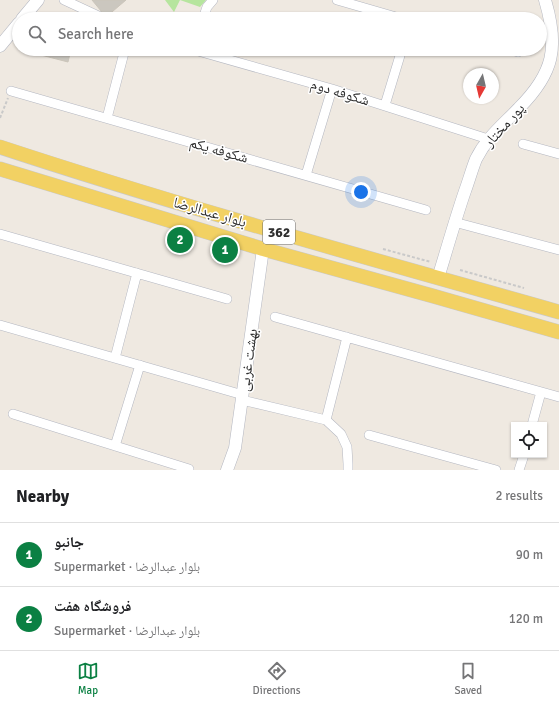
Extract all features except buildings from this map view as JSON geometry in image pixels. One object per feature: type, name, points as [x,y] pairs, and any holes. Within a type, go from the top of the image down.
[{"type":"main road","points":[[28,12],[38,0]]},
{"type":"main road","name":"پور مختار","points":[[438,278],[454,222],[476,160],[488,139],[521,107],[544,79],[553,61],[556,42],[552,16],[545,0]]},
{"type":"main road","points":[[0,46],[12,31]]},
{"type":"main road","name":"بلوار عبدالرضا","points":[[0,147],[77,172],[269,229],[559,312]]},
{"type":"main road","name":"بلوار عبدالرضا","points":[[0,169],[263,249],[559,332]]},
{"type":"main road","points":[[263,249],[269,229]]},
{"type":"main road","name":"بهشت غربی","points":[[227,470],[235,448],[263,249]]},
{"type":"street","points":[[64,0],[90,12]]},
{"type":"street","points":[[205,12],[207,7],[213,0]]},
{"type":"street","points":[[337,0],[379,12]]},
{"type":"street","points":[[107,118],[123,56]]},
{"type":"street","name":"شکوفه دوم","points":[[217,56],[385,105],[488,139]]},
{"type":"street","points":[[385,105],[400,56]]},
{"type":"street","points":[[306,176],[332,89]]},
{"type":"street","name":"شکوفه یکم","points":[[11,91],[426,210]]},
{"type":"street","points":[[523,144],[559,154]]},
{"type":"street","points":[[454,222],[559,250]]},
{"type":"street","points":[[0,234],[227,300]]},
{"type":"street","points":[[115,358],[137,273]]},
{"type":"street","points":[[275,317],[559,397]]},
{"type":"street","points":[[0,325],[140,365],[242,397],[326,420],[341,434],[347,447],[348,470]]},
{"type":"street","points":[[326,420],[347,337]]},
{"type":"street","points":[[115,446],[140,365]]},
{"type":"street","points":[[533,422],[541,392]]},
{"type":"street","points":[[13,414],[189,469]]},
{"type":"street","points":[[369,435],[496,470]]},
{"type":"street","points":[[519,470],[523,458]]},
{"type":"path","points":[[0,118],[11,91]]},
{"type":"green space","points":[[165,0],[180,0],[174,12]]},
{"type":"green space","points":[[180,0],[206,0],[200,7]]},
{"type":"place","name":"فروشگاه هفت","points":[[180,240]]},
{"type":"place","name":"جانبو","points":[[225,250]]}]
